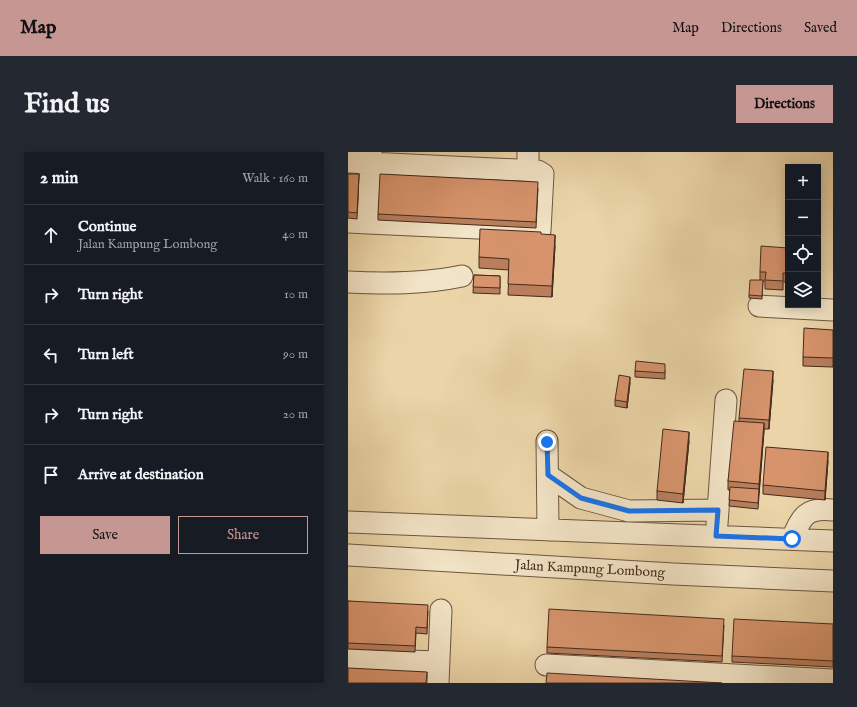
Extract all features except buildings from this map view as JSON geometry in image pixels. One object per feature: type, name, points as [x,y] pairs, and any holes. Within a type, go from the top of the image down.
[{"type":"street","points":[[348,162],[371,157],[528,161],[543,174],[540,231],[358,222],[371,157]]},
{"type":"street","points":[[348,282],[396,284],[436,282],[462,276]]},
{"type":"street","points":[[759,306],[833,310]]},
{"type":"street","points":[[716,536],[726,400]]},
{"type":"street","points":[[547,442],[548,530]]},
{"type":"street","points":[[548,475],[581,498],[629,511],[718,510]]},
{"type":"street","points":[[792,539],[803,516],[809,511],[832,507]]},
{"type":"street","points":[[348,522],[833,541]]},
{"type":"street","name":"Jalan Kampung Lombong","points":[[348,555],[673,574],[833,581]]},
{"type":"street","points":[[438,683],[441,610]]},
{"type":"street","points":[[348,659],[439,662]]},
{"type":"street","points":[[546,665],[833,680]]},
{"type":"route","points":[[547,442],[548,475],[581,498],[629,511],[718,510],[716,536],[792,539]]}]
